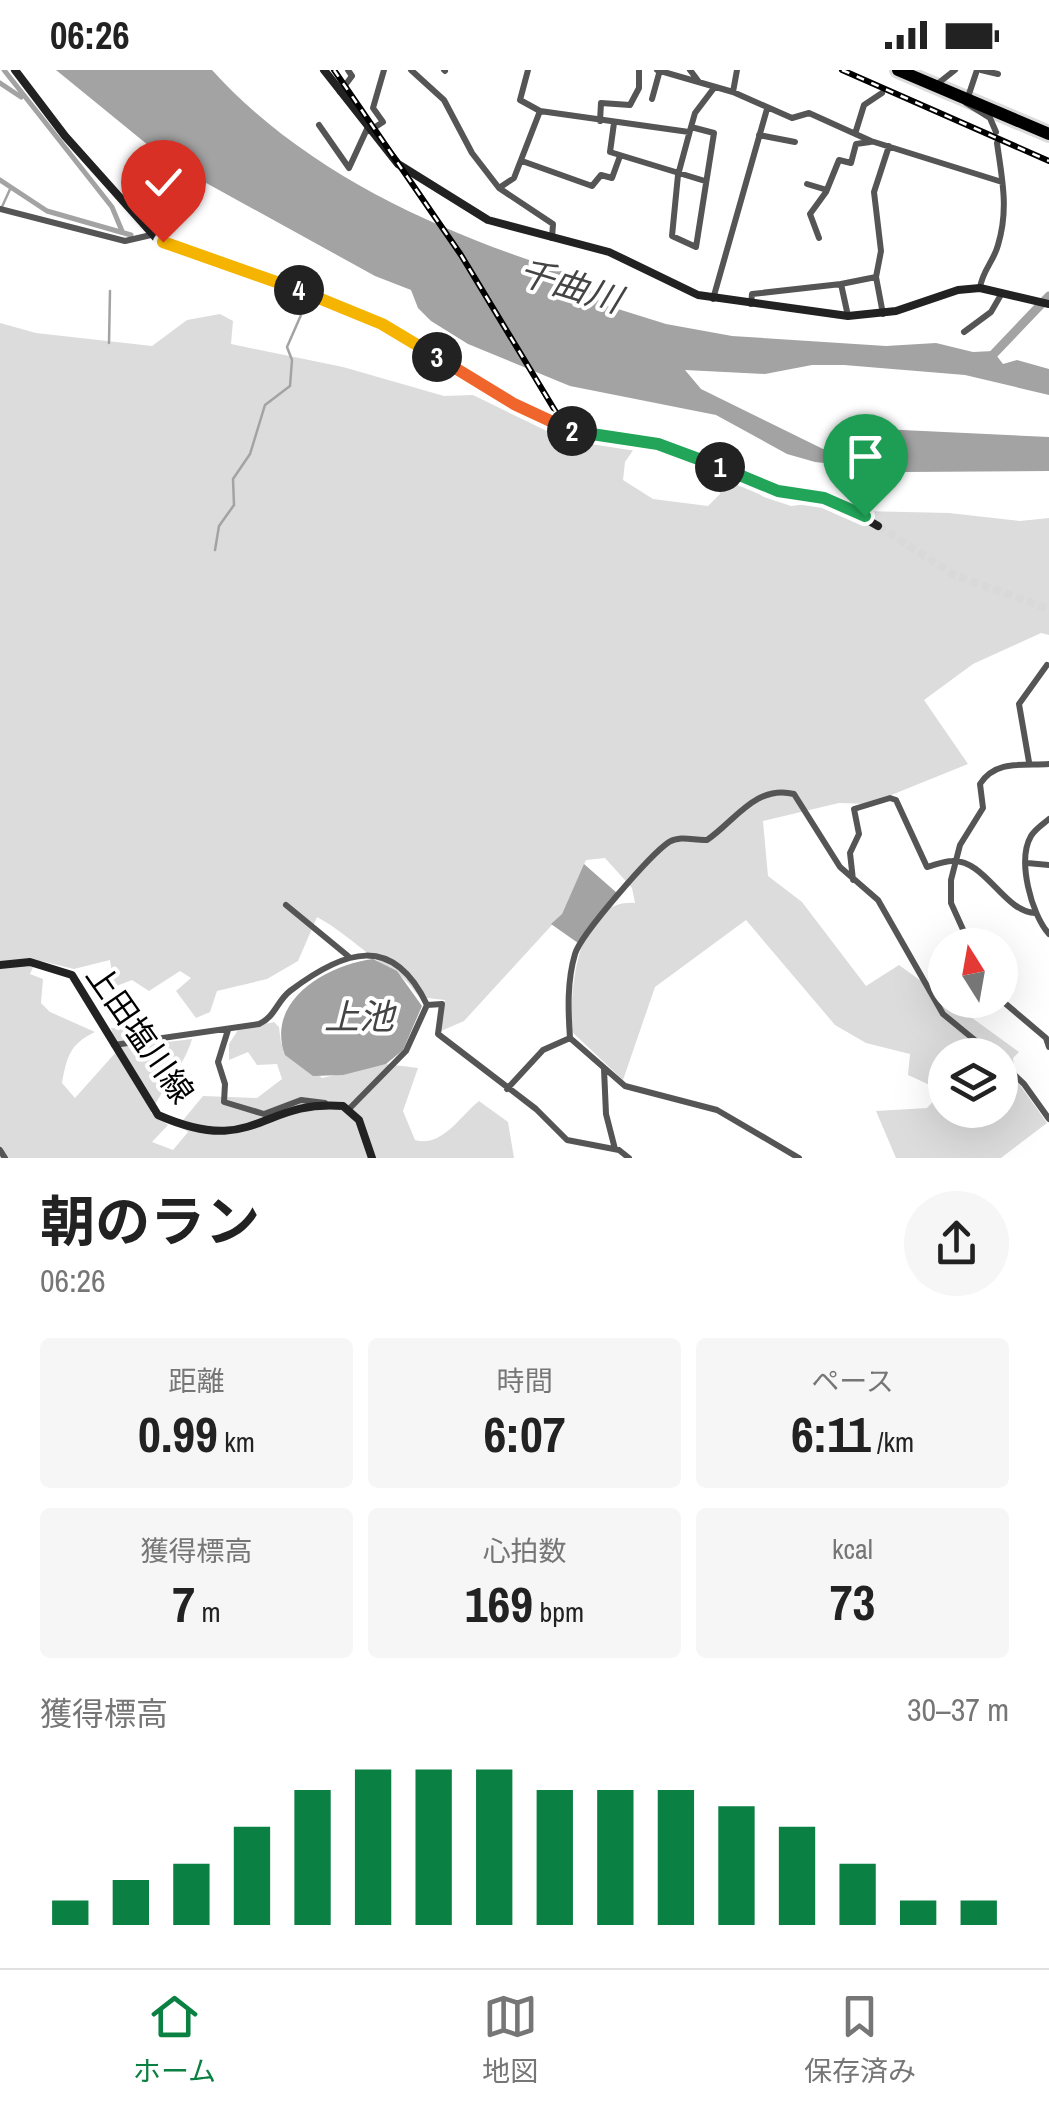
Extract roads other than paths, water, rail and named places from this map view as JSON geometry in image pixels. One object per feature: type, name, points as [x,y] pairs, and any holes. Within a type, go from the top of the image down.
[{"type":"highway","points":[[898,70],[1049,134]]},
{"type":"street","points":[[15,70],[151,235],[373,320],[556,426],[670,446],[770,488],[833,500],[878,526]]},
{"type":"street","points":[[324,70],[398,164],[488,220],[609,252],[713,299],[848,316],[883,314],[958,290],[980,288],[1049,304]]},
{"type":"street","points":[[340,92],[352,76],[348,70]]},
{"type":"street","points":[[319,125],[349,168],[368,130],[383,122],[374,108],[384,70]]},
{"type":"street","points":[[411,70],[444,100],[468,147],[499,188],[554,224],[552,238]]},
{"type":"street","points":[[528,70],[520,100],[540,111],[600,122],[614,123],[690,130],[714,132],[696,247],[672,236],[678,174],[690,130],[695,113],[714,88]]},
{"type":"street","points":[[600,122],[601,103],[630,105],[634,100],[639,70]]},
{"type":"street","points":[[652,99],[658,70],[732,92],[792,118],[809,113],[871,141],[1002,182]]},
{"type":"street","points":[[690,70],[700,83]]},
{"type":"street","points":[[732,92],[737,70]]},
{"type":"street","points":[[935,86],[954,70]]},
{"type":"street","points":[[996,132],[990,118],[968,107],[966,100],[979,70],[998,74]]},
{"type":"street","points":[[855,134],[864,105],[882,93]]},
{"type":"street","points":[[713,299],[767,109]]},
{"type":"street","points":[[499,188],[514,178],[540,111]]},
{"type":"street","points":[[614,123],[610,152],[705,181]]},
{"type":"street","points":[[759,135],[795,142]]},
{"type":"street","points":[[819,238],[810,214],[827,190],[839,160],[851,163],[856,144],[871,141]]},
{"type":"street","points":[[980,288],[1004,221],[998,143]]},
{"type":"street","points":[[883,314],[876,277],[882,251],[874,192],[889,146]]},
{"type":"street","points":[[522,161],[592,186],[601,174],[612,178],[620,156]]},
{"type":"street","points":[[807,184],[827,190]]},
{"type":"street","points":[[0,209],[125,241],[151,235]]},
{"type":"street","points":[[750,305],[752,294],[876,277]]},
{"type":"street","points":[[842,284],[848,316]]},
{"type":"street","points":[[964,332],[990,312],[1002,293]]},
{"type":"street","points":[[1029,762],[1019,704],[1046,665]]},
{"type":"street","points":[[962,928],[950,903],[955,861],[983,808],[980,784],[985,776],[1008,765],[1049,764]]},
{"type":"street","points":[[799,1158],[717,1110],[641,1092],[604,1068],[570,1038],[568,996],[577,948],[620,892],[668,843],[680,838],[707,840],[748,803],[790,792],[853,880],[878,900],[948,1021],[970,1038]]},
{"type":"street","points":[[853,880],[850,853],[859,834],[854,809],[890,798],[896,800],[927,867],[955,861],[966,864],[1020,910],[1035,913]]},
{"type":"street","points":[[1049,819],[1030,838],[1026,863],[1035,913],[1049,934]]},
{"type":"street","points":[[1026,863],[1049,865]]},
{"type":"street","points":[[286,905],[348,956]]},
{"type":"street","points":[[114,1044],[228,1030],[268,1020],[289,992],[348,956],[368,954],[396,962],[410,974],[427,1005]]},
{"type":"street","name":"上田塩川線","points":[[0,965],[30,962],[66,971],[158,1115],[200,1140]]},
{"type":"street","points":[[427,1005],[442,1004],[438,1034],[574,1144],[615,1149],[629,1158]]},
{"type":"street","points":[[349,1109],[406,1051],[427,1005]]},
{"type":"street","points":[[1018,1013],[1047,1036],[1049,1047]]},
{"type":"street","points":[[228,1030],[218,1062],[225,1084],[224,1102],[264,1114],[301,1100],[349,1109],[360,1120],[372,1158]]},
{"type":"street","points":[[506,1089],[543,1050],[570,1038]]},
{"type":"street","points":[[604,1068],[606,1114],[615,1149]]},
{"type":"street","points":[[1018,1078],[1049,1120]]},
{"type":"street","points":[[264,1135],[301,1112],[332,1105]]},
{"type":"street","points":[[0,1150],[6,1158]]},
{"type":"water","name":"千曲川","points":[[56,70],[212,70],[291,141],[334,171],[429,220],[578,276],[602,304],[666,324],[732,336],[886,346],[936,343],[973,352],[993,351],[1003,364],[1017,360],[1049,369],[1049,395],[965,375],[844,365],[812,365],[765,374],[685,370],[701,389],[823,449],[834,450],[881,429],[1049,437],[1049,471],[905,472],[815,462],[787,454],[716,415],[570,386],[468,344],[431,321],[418,308],[411,290],[375,276],[170,163]]},
{"type":"water","points":[[584,864],[617,893],[578,943],[551,924],[562,914]]},
{"type":"water","name":"上池","points":[[373,959],[397,971],[422,1006],[403,1050],[386,1064],[343,1075],[313,1076],[285,1055],[281,1036],[292,1002],[319,978]]},
{"type":"waterway","points":[[4,70],[112,207],[122,231]]},
{"type":"waterway","points":[[0,83],[21,97]]},
{"type":"waterway","points":[[0,180],[47,211],[131,235]]},
{"type":"waterway","points":[[1,209],[11,187]]},
{"type":"waterway","points":[[109,343],[110,291]]},
{"type":"waterway","points":[[986,362],[1049,296]]},
{"type":"waterway","points":[[215,550],[219,526],[234,505],[233,479],[250,454],[265,405],[290,386],[292,360],[287,347],[308,299]]},
{"type":"tunnel","points":[[878,526],[954,575],[1049,609]]},
{"type":"railway","points":[[334,70],[461,255],[574,442]]},
{"type":"railway","points":[[842,70],[1049,161]]}]
